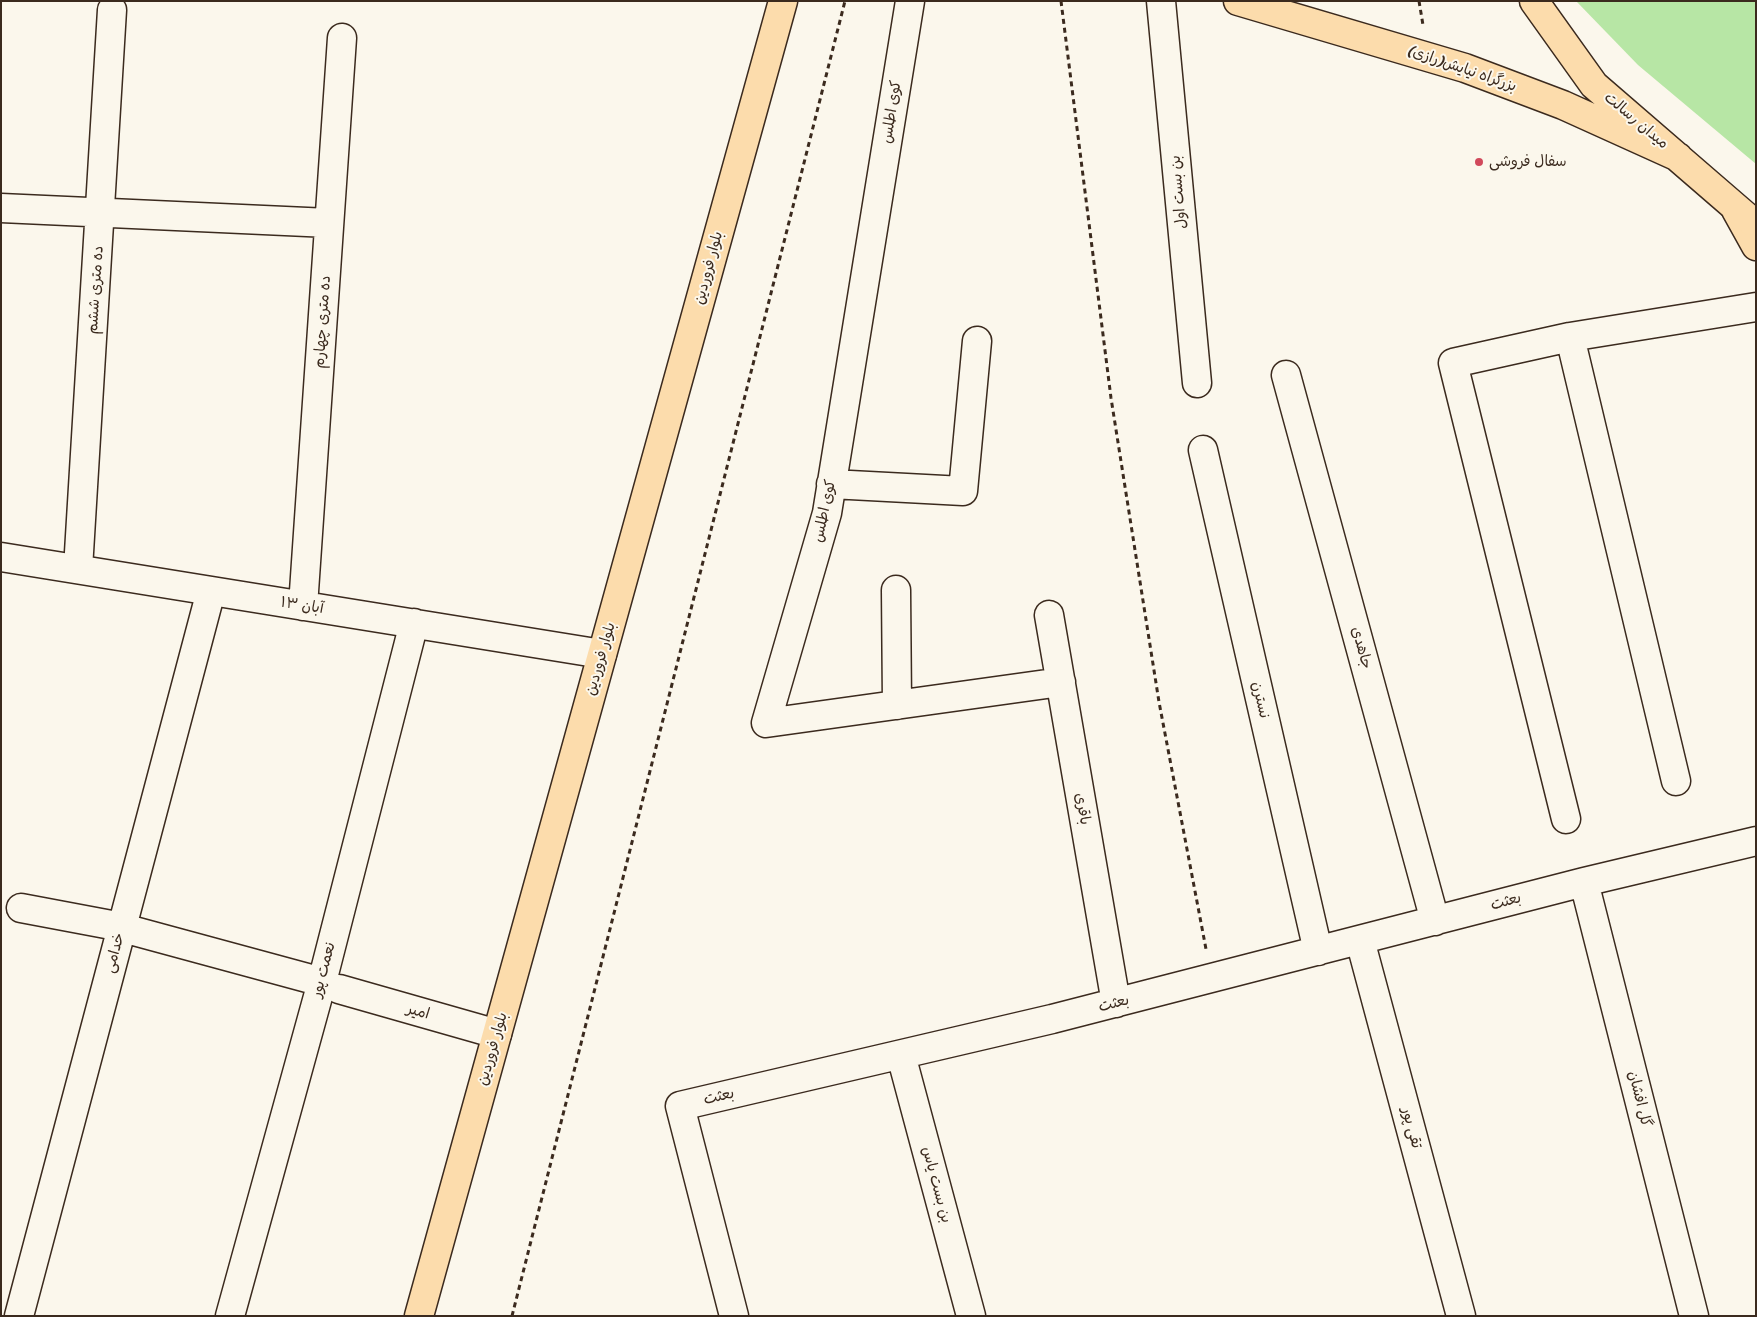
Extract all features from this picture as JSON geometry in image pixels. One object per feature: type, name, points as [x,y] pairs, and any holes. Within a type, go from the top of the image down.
[{"type":"main road","name":"بلوار فروردین","points":[[419,1316],[783,1]]},
{"type":"main road","name":"بزرگراه نیایش(رازی)","points":[[1238,1],[1465,68],[1563,105],[1678,157]]},
{"type":"main road","name":"میدان رسالت","points":[[1534,1],[1594,85],[1746,218],[1756,246]]},
{"type":"street","name":"کوی اطلس","points":[[910,1],[827,512],[766,723],[1060,682]]},
{"type":"street","name":"بن بست اول","points":[[1161,1],[1198,383]]},
{"type":"street","name":"ده متری ششم","points":[[78,570],[112,10]]},
{"type":"street","name":"ده متری چهارم","points":[[303,606],[342,38]]},
{"type":"street","points":[[1,208],[329,224]]},
{"type":"street","points":[[1566,820],[1453,363],[1570,337],[1756,307]]},
{"type":"street","points":[[1570,337],[1676,781]]},
{"type":"street","points":[[831,484],[963,491],[977,341]]},
{"type":"street","name":"جاهدی","points":[[1286,375],[1436,921]]},
{"type":"street","name":"نسترن","points":[[1203,450],[1318,951]]},
{"type":"street","name":"۱۳ آبان","points":[[1,557],[602,654]]},
{"type":"street","points":[[896,590],[897,705]]},
{"type":"street","name":"خدامی","points":[[19,1316],[128,929],[211,591]]},
{"type":"street","name":"باقری","points":[[1049,615],[1116,1003]]},
{"type":"street","name":"نعمت پور","points":[[230,1316],[330,986],[414,624]]},
{"type":"street","name":"بعثت","points":[[734,1316],[680,1106],[1212,980],[1584,882],[1756,841]]},
{"type":"street","name":"گل افشان","points":[[1584,882],[1694,1316]]},
{"type":"street","name":"امیر","points":[[21,908],[128,929],[497,1034]]},
{"type":"street","name":"تقی پور","points":[[1360,940],[1461,1316]]},
{"type":"street","name":"بن بست یاس","points":[[901,1055],[971,1316]]},
{"type":"path","points":[[512,1316],[845,1]]},
{"type":"path","points":[[1061,1],[1116,427],[1158,702],[1212,980]]},
{"type":"green space","points":[[1576,1],[1756,1],[1756,164],[1638,65]]},
{"type":"place","name":"سفال فروشی","points":[[1479,162]]}]
